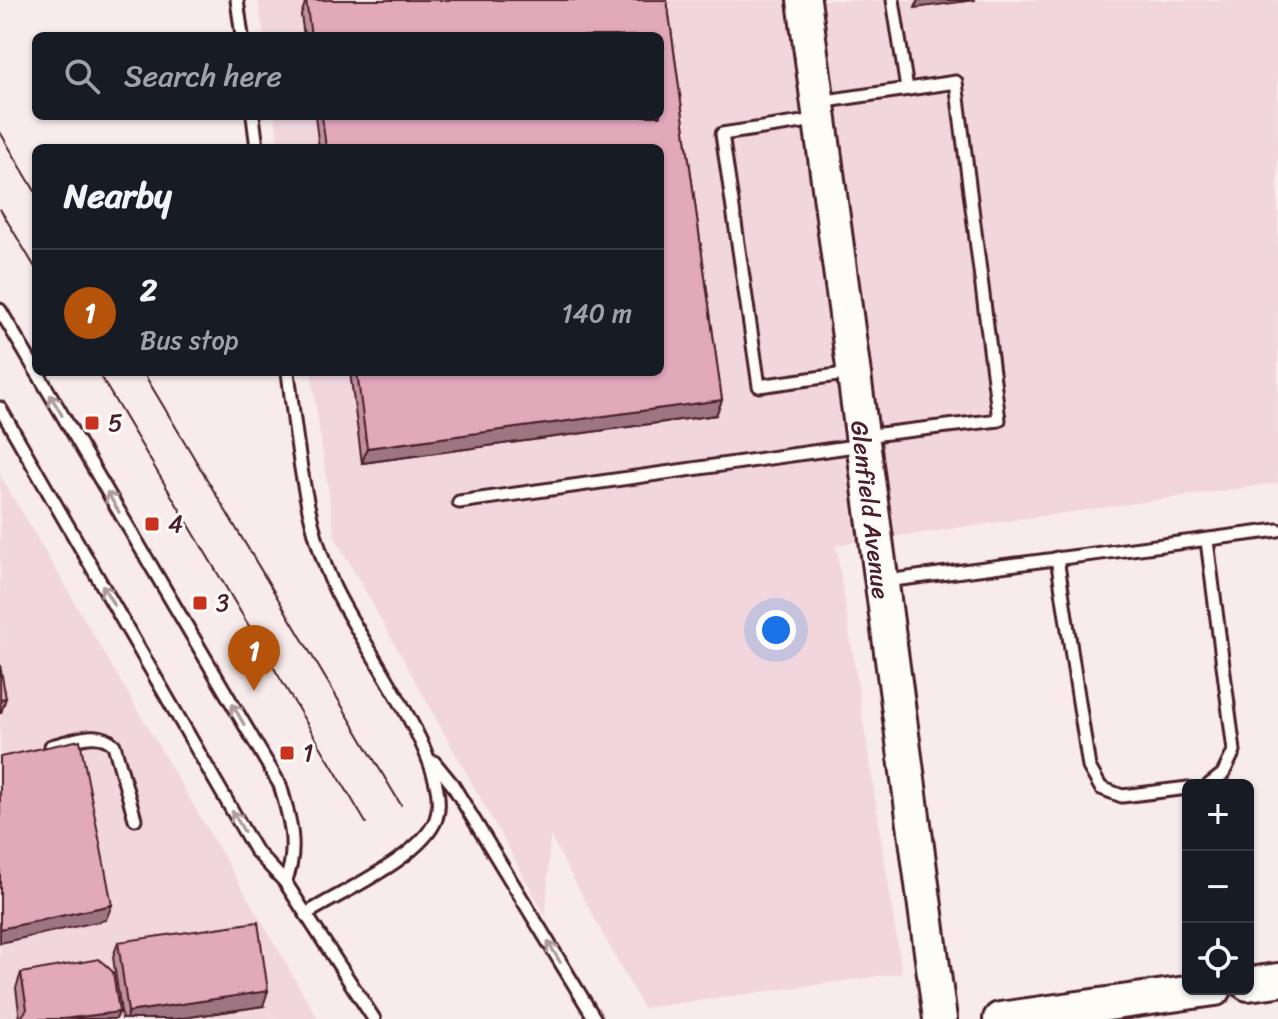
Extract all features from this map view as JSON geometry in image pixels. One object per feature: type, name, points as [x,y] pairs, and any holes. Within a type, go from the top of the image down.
[{"type":"street","name":"Glenfield Avenue","points":[[804,0],[940,1019]]},
{"type":"street","points":[[1254,983],[1278,980]]},
{"type":"street","points":[[1000,1019],[1182,994]]},
{"type":"lane","points":[[237,0],[241,32]]},
{"type":"lane","points":[[893,0],[907,89]]},
{"type":"lane","points":[[459,502],[999,420],[956,82],[907,89],[722,134],[759,386],[852,372]]},
{"type":"lane","points":[[254,120],[256,144]]},
{"type":"lane","points":[[0,310],[32,364]]},
{"type":"lane","points":[[39,376],[280,785],[291,824],[293,865],[285,882]]},
{"type":"lane","points":[[289,376],[307,493],[332,584],[429,756],[452,784],[595,1019]]},
{"type":"lane","points":[[0,408],[255,850],[285,882],[374,1019]]},
{"type":"lane","points":[[880,582],[1278,530]]},
{"type":"lane","points":[[1207,541],[1234,751],[1223,774],[1217,779]]},
{"type":"lane","points":[[1057,558],[1089,767],[1101,788],[1122,796],[1182,789]]},
{"type":"lane","points":[[41,748],[97,736],[108,739],[114,745],[135,819]]},
{"type":"lane","points":[[306,914],[411,850],[429,833],[440,798],[429,756]]},
{"type":"shaded area","points":[[258,0],[1278,0],[1278,483],[836,545],[902,973],[643,1008],[550,836],[546,916],[335,537],[312,376],[664,376],[664,144],[278,144],[276,120],[664,120],[664,32],[263,32]]},
{"type":"shaded area","points":[[0,475],[263,924],[318,1019],[0,1019]]},
{"type":"building","points":[[306,0],[667,0],[722,400],[367,448],[358,376],[664,376],[664,144],[326,144],[322,120],[664,120],[664,32],[310,32]]},
{"type":"building","points":[[0,665],[6,698],[0,699]]},
{"type":"building","points":[[80,740],[112,905],[0,929],[0,757]]},
{"type":"building","points":[[258,922],[268,991],[128,1012],[118,942]]},
{"type":"building","points":[[99,959],[113,972],[119,1012],[63,1019],[20,1019],[27,1009],[21,973]]},
{"type":"tram line","points":[[0,132],[32,186]]},
{"type":"tram line","points":[[0,209],[32,262]]},
{"type":"tram line","points":[[100,376],[366,823]]},
{"type":"tram line","points":[[145,376],[401,805]]},
{"type":"place","name":"5","points":[[92,423]]},
{"type":"place","name":"4","points":[[152,524]]},
{"type":"place","name":"3","points":[[200,603]]},
{"type":"place","name":"2","points":[[254,691]]},
{"type":"place","name":"1","points":[[287,753]]}]
